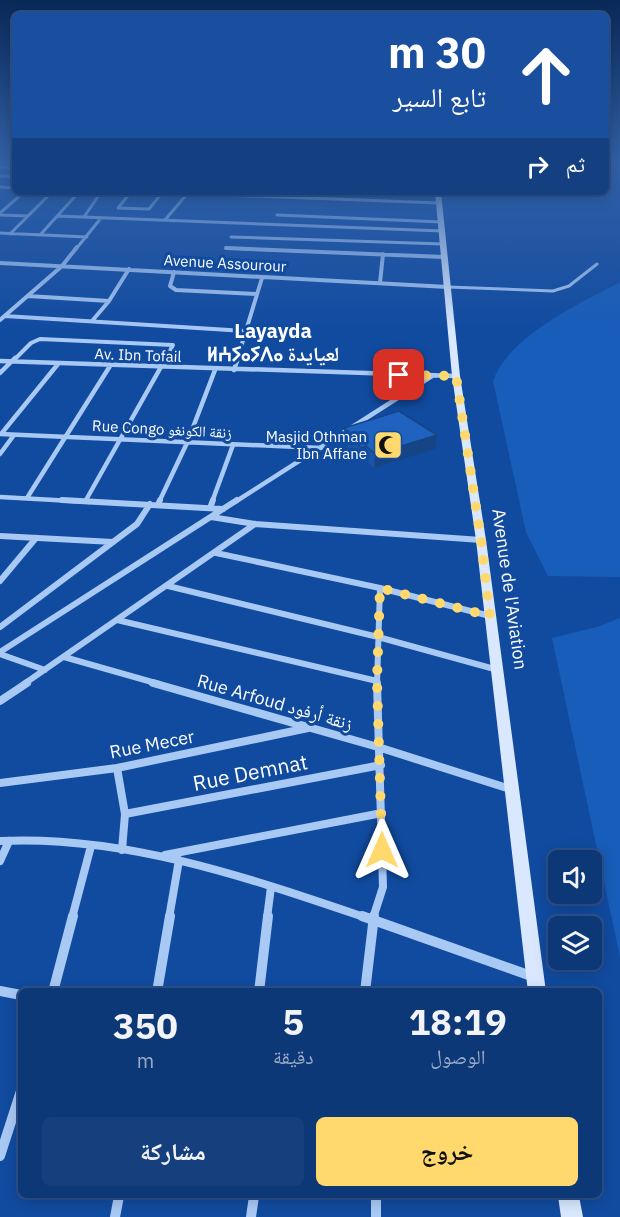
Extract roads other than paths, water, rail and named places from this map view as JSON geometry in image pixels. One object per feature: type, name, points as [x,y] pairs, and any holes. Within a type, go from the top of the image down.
[{"type":"street","points":[[9,234],[25,219]]},
{"type":"street","points":[[40,235],[55,219]]},
{"type":"street","points":[[0,320],[62,266],[100,219]]},
{"type":"street","points":[[126,219],[442,226]]},
{"type":"street","points":[[334,219],[442,226]]},
{"type":"street","name":"Avenue de l'Aviation","points":[[441,219],[456,376],[481,540],[536,988]]},
{"type":"street","points":[[0,233],[87,237]]},
{"type":"street","points":[[231,237],[443,250]]},
{"type":"street","points":[[226,248],[383,254],[443,250]]},
{"type":"street","points":[[380,283],[383,254]]},
{"type":"street","name":"Avenue Assourour","points":[[0,263],[448,287]]},
{"type":"street","points":[[92,321],[109,301],[129,269]]},
{"type":"street","points":[[174,272],[170,286],[176,290],[257,294]]},
{"type":"street","points":[[234,370],[262,278]]},
{"type":"street","points":[[28,296],[109,301]]},
{"type":"street","points":[[5,316],[245,331]]},
{"type":"street","points":[[0,372],[31,343],[47,339],[170,343],[173,347],[119,438],[86,500]]},
{"type":"street","name":"Av. Ibn Tofail","points":[[0,361],[215,370],[456,376]]},
{"type":"street","points":[[0,434],[58,364]]},
{"type":"street","points":[[27,498],[111,366]]},
{"type":"street","points":[[158,505],[187,443],[215,370]]},
{"type":"street","points":[[0,653],[432,376]]},
{"type":"street","name":"Rue Congo زنقة الكونغو","points":[[0,434],[69,435],[187,443],[321,448]]},
{"type":"street","points":[[0,454],[14,435]]},
{"type":"street","points":[[210,508],[233,445]]},
{"type":"street","points":[[0,497],[224,509]]},
{"type":"street","points":[[0,627],[137,524],[150,504]]},
{"type":"street","points":[[212,517],[255,524],[481,540]]},
{"type":"street","points":[[0,701],[255,524]]},
{"type":"street","points":[[0,536],[113,542]]},
{"type":"street","points":[[0,581],[36,538]]},
{"type":"street","points":[[216,553],[380,588],[490,616]]},
{"type":"street","points":[[168,586],[378,637],[498,670]]},
{"type":"street","points":[[365,988],[373,919],[383,888],[377,681],[380,588]]},
{"type":"street","points":[[117,620],[377,681]]},
{"type":"street","points":[[0,653],[45,670]]},
{"type":"street","name":"Rue Arfoud زنقة أرفود","points":[[64,657],[378,747],[511,790]]},
{"type":"street","name":"Rue Mecer","points":[[0,783],[117,768],[309,728]]},
{"type":"street","name":"Rue Demnat","points":[[125,814],[381,765]]},
{"type":"street","points":[[117,768],[125,814],[122,850]]},
{"type":"street","points":[[162,856],[382,813]]},
{"type":"street","points":[[0,861],[5,841],[59,841],[162,856],[373,919],[534,977]]},
{"type":"street","points":[[54,988],[91,846]]},
{"type":"street","points":[[158,988],[179,860]]},
{"type":"street","points":[[259,988],[271,887]]},
{"type":"street","points":[[0,991],[18,994]]},
{"type":"street","points":[[0,1156],[18,1100]]},
{"type":"street","points":[[115,1217],[119,1198]]},
{"type":"street","points":[[251,1217],[254,1198]]},
{"type":"street","points":[[376,1198],[376,1217]]},
{"type":"street","points":[[569,1198],[572,1217]]},
{"type":"lane","points":[[448,287],[553,291],[569,286],[597,264]]},
{"type":"place","name":"Masjid Othman Ibn Affane","points":[[388,445]]},
{"type":"district","name":"Layayda ⵍⵄⵢⴰⵢⴷⴰ لعيايدة","points":[[273,342]]}]
